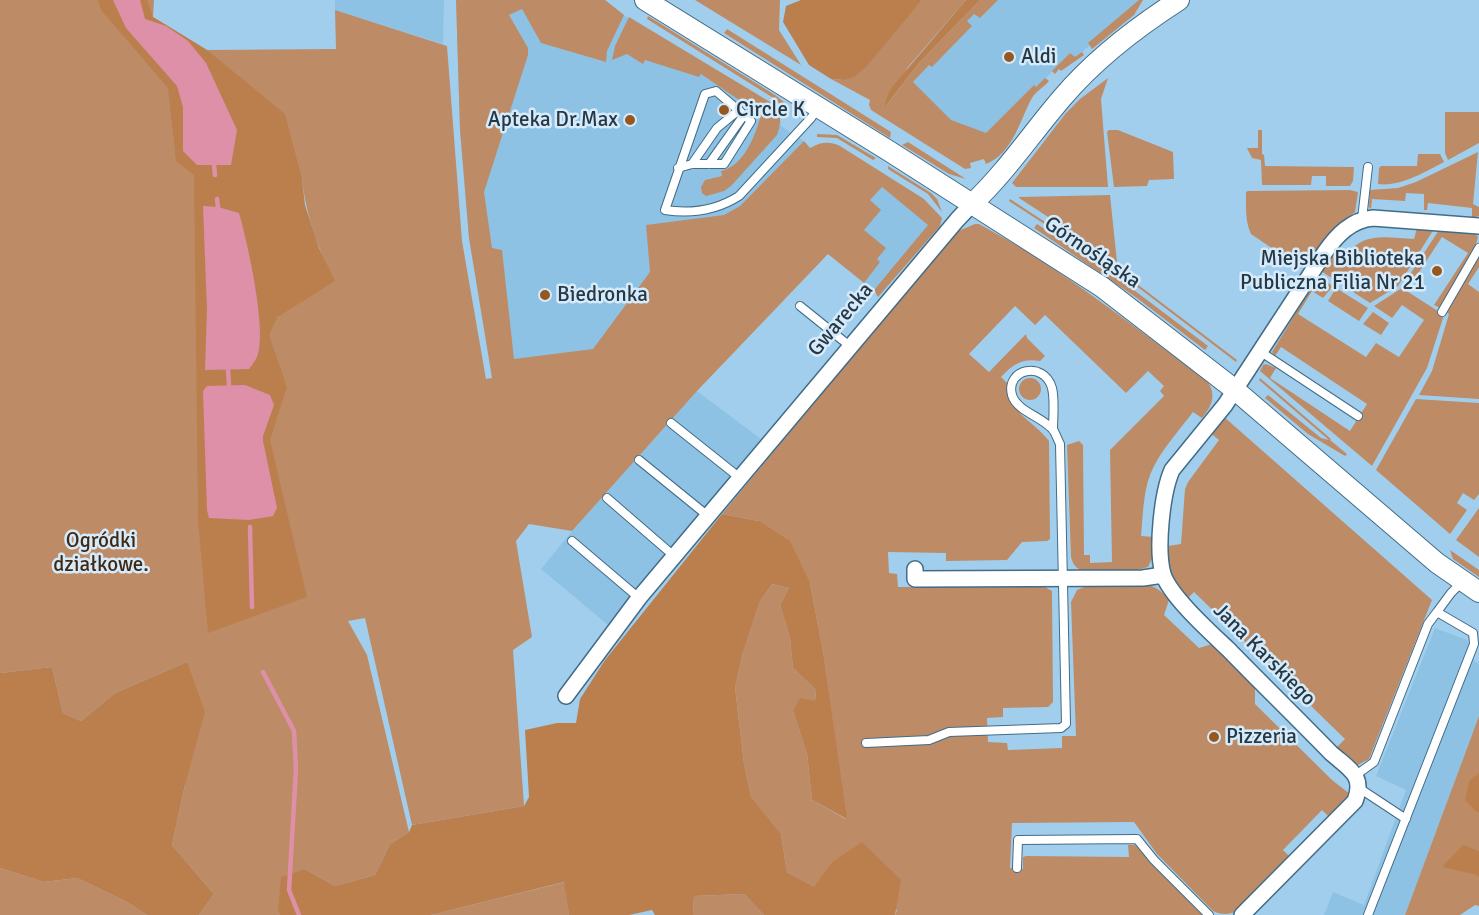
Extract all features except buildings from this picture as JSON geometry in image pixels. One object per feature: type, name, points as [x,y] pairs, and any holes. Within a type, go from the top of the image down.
[{"type":"street","name":"Górnośląska","points":[[645,0],[1102,287],[1234,389],[1437,563],[1471,586]]},
{"type":"street","name":"Gwarecka","points":[[566,696],[639,598],[957,220],[993,184],[1033,127],[1076,82],[1113,55],[1171,5]]},
{"type":"street","points":[[915,569],[915,579],[1143,578],[1163,575],[1162,512],[1172,470],[1226,405],[1234,389],[1261,352],[1335,238],[1346,227],[1362,219],[1393,218],[1479,226]]},
{"type":"street","name":"Jana Karskiego","points":[[1163,575],[1183,605],[1358,782]]},
{"type":"street","points":[[1242,915],[1355,801],[1358,782]]},
{"type":"lane","points":[[1141,37],[1171,5]]},
{"type":"lane","points":[[1050,99],[1068,78],[1113,55]]},
{"type":"lane","points":[[678,168],[692,164],[724,164],[751,121],[716,91],[705,93],[678,168],[665,210],[712,209],[739,196],[811,118],[818,107]]},
{"type":"lane","points":[[692,164],[717,128],[742,112]]},
{"type":"lane","points":[[709,164],[742,112]]},
{"type":"lane","points":[[1362,219],[1368,167]]},
{"type":"lane","points":[[1442,312],[1479,248]]},
{"type":"lane","points":[[800,306],[851,347]]},
{"type":"lane","points":[[1261,352],[1358,416]]},
{"type":"lane","points":[[866,743],[929,740],[949,732],[1061,728],[1066,724],[1060,444],[1053,430],[1052,387],[1044,376],[1035,370],[1026,370],[1016,376],[1012,386],[1013,397],[1053,430]]},
{"type":"lane","points":[[670,423],[740,478]]},
{"type":"lane","points":[[639,460],[708,516]]},
{"type":"lane","points":[[608,498],[674,556]]},
{"type":"lane","points":[[572,541],[639,598]]},
{"type":"lane","points":[[1406,819],[1358,782],[1374,762],[1428,624],[1451,593],[1471,586]]},
{"type":"lane","points":[[1368,915],[1474,644],[1473,633],[1437,612]]},
{"type":"lane","points":[[1017,868],[1018,840],[1137,839],[1154,860],[1209,915]]},
{"type":"shaded area","points":[[98,0],[147,0],[153,17],[207,50],[285,114],[302,179],[305,205],[319,248],[335,281],[277,318],[269,335],[287,387],[270,440],[307,597],[208,633],[198,520],[194,175],[176,161],[168,88],[101,10]]},
{"type":"shaded area","points":[[113,0],[140,0],[145,19],[166,26],[188,41],[206,63],[237,130],[231,165],[197,165],[183,151],[183,107],[177,86],[126,28]]},
{"type":"shaded area","points":[[335,0],[444,0],[443,44],[335,10]]},
{"type":"shaded area","points":[[456,0],[605,0],[624,15],[775,105],[779,110],[781,126],[804,141],[810,148],[598,367],[493,379],[469,238],[460,130]]},
{"type":"shaded area","points":[[801,0],[922,0],[865,68],[854,77],[844,80],[831,79],[809,65],[783,22],[786,6]]},
{"type":"shaded area","points":[[966,0],[980,0],[919,63],[885,107],[892,87]]},
{"type":"shaded area","points":[[980,0],[1143,0],[1075,58],[1070,53],[978,149],[885,107]]},
{"type":"shaded area","points":[[872,179],[929,225],[874,290],[828,254]]},
{"type":"shaded area","points":[[203,206],[218,207],[239,213],[255,286],[260,328],[257,357],[249,369],[205,370],[207,310]]},
{"type":"shaded area","points":[[245,385],[270,395],[274,405],[263,441],[277,508],[273,516],[249,520],[209,518],[203,391],[207,386]]},
{"type":"shaded area","points":[[697,391],[761,439],[608,625],[541,569]]},
{"type":"shaded area","points":[[722,514],[759,521],[790,541],[810,583],[823,651],[847,819],[812,800],[807,754],[793,711],[800,698],[815,701],[816,690],[793,668],[790,638],[780,605],[789,588],[772,584],[760,601],[743,653],[735,687],[744,764],[751,797],[781,834],[787,872],[814,887],[831,863],[862,842],[901,880],[895,915],[764,915],[744,894],[694,896],[693,915],[655,915],[652,910],[629,915],[569,915],[564,882],[431,915],[280,915],[278,911],[281,877],[305,869],[335,886],[375,875],[390,844],[409,832],[412,825],[524,806],[529,797],[525,730],[557,723],[576,723],[580,699],[605,660]]},
{"type":"shaded area","points":[[1435,628],[1467,640],[1475,662],[1479,663],[1479,716],[1405,915],[1324,915],[1333,892],[1364,905],[1406,790],[1376,776]]},
{"type":"shaded area","points":[[187,662],[205,712],[185,785],[172,845],[214,894],[199,915],[147,915],[125,901],[77,878],[44,882],[0,868],[0,673],[52,667],[63,713],[81,721],[115,693]]},
{"type":"shaded area","points":[[1479,773],[1479,812],[1477,812],[1465,800],[1469,781]]},
{"type":"shaded area","points":[[1463,845],[1479,851],[1479,877],[1442,867]]},
{"type":"green space","name":"Ogródki działkowe.","points":[[0,0],[154,0],[153,17],[207,50],[336,49],[335,10],[447,46],[462,241],[486,379],[492,378],[469,238],[460,130],[456,0],[605,0],[624,15],[607,51],[606,62],[541,43],[522,9],[509,15],[528,48],[528,55],[484,192],[492,248],[502,250],[514,359],[593,349],[650,272],[646,225],[724,215],[740,206],[804,141],[810,148],[825,143],[840,146],[924,199],[942,218],[940,226],[878,297],[874,290],[928,225],[882,187],[870,200],[881,210],[864,230],[886,248],[877,259],[880,262],[864,283],[828,254],[697,391],[572,531],[529,524],[516,541],[532,637],[513,650],[524,806],[412,825],[365,618],[348,621],[367,655],[409,832],[390,844],[375,875],[335,886],[305,869],[278,911],[280,915],[199,915],[214,894],[172,845],[185,785],[187,662],[115,693],[81,721],[63,713],[52,667],[0,673]],"holes":[[[302,179],[306,206],[314,232],[334,281],[277,318]]]},
{"type":"green space","points":[[695,0],[780,0],[779,30],[801,65]]},
{"type":"green space","points":[[922,0],[966,0],[908,67],[886,106],[919,63],[980,0],[998,0],[980,18],[974,14],[967,21],[972,26],[932,67],[929,65],[913,82],[951,120],[986,133],[1034,85],[1036,87],[1045,78],[1049,81],[1032,98],[1010,144],[995,159],[986,164],[984,159],[970,163],[971,168],[965,169],[871,110],[870,100],[831,79],[844,80],[895,31]]},
{"type":"green space","points":[[1139,0],[1143,0],[1134,15],[1092,49],[1088,43]]},
{"type":"green space","points":[[648,16],[775,95],[785,103],[789,116],[786,117],[783,107],[775,99],[647,19]]},
{"type":"green space","points":[[629,17],[775,105],[779,112],[777,135],[724,191],[706,196],[702,193],[701,187],[705,180],[722,176],[721,171],[729,168],[742,157],[752,141],[761,115],[701,74],[699,77],[645,60],[643,64],[627,54],[612,60],[615,46]]},
{"type":"green space","points":[[727,29],[891,132],[890,138],[724,33]]},
{"type":"green space","points":[[1082,52],[1084,55],[1061,71],[1059,69],[1055,74],[1052,71],[1070,53],[1075,57]]},
{"type":"green space","points":[[1108,78],[1101,99],[1108,187],[1016,187],[1012,183],[1066,113]]},
{"type":"green space","points":[[1445,112],[1479,112],[1479,143],[1448,160],[1445,153]]},
{"type":"green space","points":[[1118,130],[1173,152],[1174,179],[1149,180],[1147,186],[1114,187],[1107,132]]},
{"type":"green space","points":[[1258,130],[1262,130],[1262,154],[1265,166],[1354,167],[1353,181],[1350,186],[1326,186],[1326,176],[1312,176],[1311,185],[1262,185],[1261,160],[1252,158],[1247,148],[1258,148]]},
{"type":"green space","points":[[817,134],[837,135],[876,158],[873,160],[837,138],[817,137]]},
{"type":"green space","points":[[908,142],[966,179],[949,174],[902,145]]},
{"type":"green space","points":[[1478,152],[1473,204],[1479,207],[1479,216],[1472,218],[1472,208],[1428,203],[1427,210],[1424,210],[1424,194],[1406,193],[1405,201],[1372,199],[1371,209],[1369,207],[1370,190],[1398,188],[1416,182]]},
{"type":"green space","points":[[1418,154],[1440,154],[1444,162],[1404,181],[1378,184],[1381,166],[1417,166]]},
{"type":"green space","points":[[888,166],[931,193],[937,199],[942,212],[928,194],[888,169]]},
{"type":"green space","points":[[1350,190],[1358,192],[1355,212],[1330,233],[1309,264],[1285,257],[1251,234],[1246,214],[1246,192],[1248,191]]},
{"type":"green space","points":[[1110,195],[1117,262],[1019,198],[1019,197]]},
{"type":"green space","points":[[1010,199],[1120,271],[1237,360],[1236,362],[1118,272],[1009,201]]},
{"type":"green space","points":[[979,224],[1039,259],[1124,319],[1207,381],[1212,391],[1212,400],[1202,418],[1193,412],[1164,450],[1150,475],[1141,536],[1154,537],[1154,554],[1148,567],[1134,571],[1080,570],[1075,566],[1071,557],[1067,445],[1079,441],[1083,445],[1084,555],[1090,555],[1090,563],[1112,562],[1110,450],[1164,396],[1160,391],[1164,386],[1148,371],[1126,393],[1045,315],[1035,325],[1015,306],[969,354],[989,372],[1026,334],[1027,338],[1045,356],[1040,361],[1028,360],[1019,363],[1001,377],[1007,383],[1007,392],[1015,408],[1049,441],[1050,539],[1022,542],[1007,560],[946,561],[946,553],[888,552],[889,573],[897,574],[898,587],[1045,587],[1052,591],[1053,702],[1048,707],[1003,708],[1003,717],[987,718],[988,742],[1007,743],[1008,750],[1062,748],[1062,736],[1076,736],[1071,602],[1077,590],[1089,585],[1143,584],[1154,587],[1163,594],[1169,600],[1164,615],[1199,648],[1212,644],[1255,687],[1255,704],[1332,780],[1350,794],[1330,818],[1322,810],[1283,850],[1291,858],[1237,911],[1222,914],[1213,911],[1157,854],[1134,822],[1012,823],[1010,868],[1023,869],[1023,857],[1026,856],[1129,857],[1128,845],[1135,845],[1202,915],[895,915],[897,910],[831,863],[815,888],[787,872],[781,834],[751,798],[744,764],[735,687],[743,653],[760,601],[772,584],[789,588],[780,605],[790,638],[793,668],[816,690],[815,701],[793,711],[807,754],[812,800],[846,819],[823,651],[810,583],[759,521],[722,514],[949,240],[956,232]]},
{"type":"green space","points":[[1037,224],[1114,275],[1208,346],[1205,350],[1137,298],[1034,228]]},
{"type":"green space","points":[[1417,228],[1434,229],[1398,286],[1370,303],[1321,271],[1331,256],[1342,261],[1349,251],[1365,240],[1383,237],[1414,239]]},
{"type":"green space","points":[[1439,230],[1475,233],[1478,237],[1475,247],[1440,308],[1434,305],[1468,253],[1442,237],[1408,289],[1403,285]]},
{"type":"green space","points":[[1479,256],[1479,267],[1468,284],[1479,292],[1479,399],[1419,395],[1432,371],[1449,314],[1446,312]]},
{"type":"green space","points":[[1318,277],[1333,286],[1323,298],[1312,291],[1298,314],[1366,357],[1376,343],[1399,357],[1424,320],[1402,305],[1392,318],[1374,306],[1402,288],[1444,315],[1427,368],[1372,466],[1260,371],[1266,364],[1276,368],[1270,378],[1350,431],[1367,404],[1281,347],[1275,356],[1272,352]]},
{"type":"green space","points":[[1336,288],[1368,308],[1359,321],[1328,301]]},
{"type":"green space","points":[[1373,312],[1389,323],[1381,335],[1363,324]]},
{"type":"green space","points":[[1026,378],[1034,378],[1041,385],[1041,393],[1034,400],[1026,400],[1019,393],[1019,385]]},
{"type":"green space","points":[[1260,378],[1347,454],[1345,456],[1308,434],[1265,398],[1268,395],[1321,438],[1329,440],[1259,380]]},
{"type":"green space","points":[[1416,399],[1479,403],[1479,494],[1474,500],[1463,493],[1457,503],[1467,510],[1450,534],[1376,470]]},
{"type":"green space","points":[[1223,416],[1432,600],[1369,759],[1356,766],[1336,748],[1345,739],[1194,592],[1186,600],[1172,574],[1168,546],[1181,544],[1185,489],[1219,440],[1209,432]]},
{"type":"green space","points":[[1479,508],[1479,557],[1456,540]]},
{"type":"green space","points":[[1450,550],[1479,570],[1479,577],[1453,559]]},
{"type":"green space","points":[[1479,716],[1479,906],[1475,905],[1460,915],[1405,915]]},
{"type":"green space","points":[[0,868],[44,882],[77,878],[125,901],[147,915],[0,915]]},
{"type":"green space","points":[[565,882],[569,915],[431,915]]},
{"type":"green space","points":[[744,894],[764,915],[693,915],[694,896]]},
{"type":"waterway","points":[[214,165],[215,175]]},
{"type":"waterway","points":[[217,199],[218,207]]},
{"type":"waterway","points":[[228,369],[229,386]]},
{"type":"waterway","points":[[250,527],[252,607]]},
{"type":"waterway","points":[[263,672],[294,731],[296,769],[289,890],[299,915]]},
{"type":"place","name":"Aldi","points":[[1009,57]]},
{"type":"place","name":"Circle K","points":[[724,110]]},
{"type":"place","name":"Apteka Dr.Max","points":[[630,120]]},
{"type":"place","name":"Miejska Biblioteka Publiczna Filia Nr 21","points":[[1437,271]]},
{"type":"place","name":"Biedronka","points":[[545,295]]},
{"type":"place","name":"Pizzeria","points":[[1214,737]]}]
